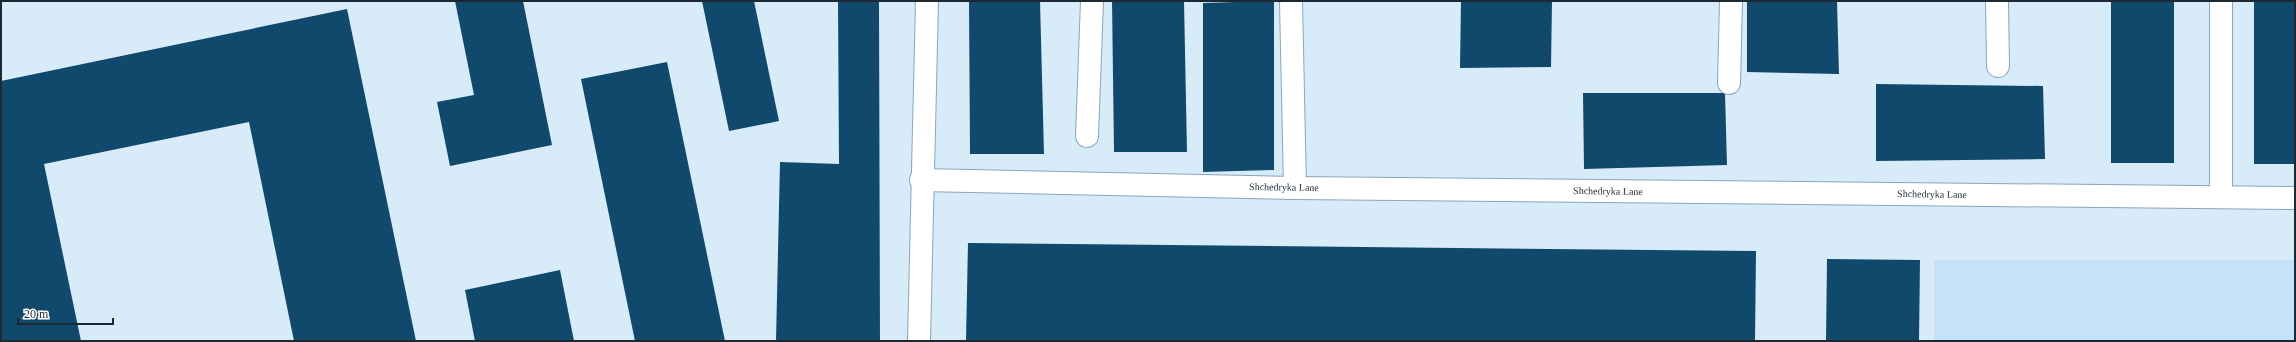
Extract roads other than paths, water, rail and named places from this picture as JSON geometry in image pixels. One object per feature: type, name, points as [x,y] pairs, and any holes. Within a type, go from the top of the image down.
[{"type":"street","points":[[918,341],[921,180],[927,1]]},
{"type":"street","points":[[1087,136],[1092,1]]},
{"type":"street","points":[[1292,1],[1295,188]]},
{"type":"street","points":[[1729,83],[1731,1]]},
{"type":"street","points":[[1997,1],[1998,66]]},
{"type":"street","points":[[2221,1],[2221,197]]},
{"type":"street","name":"Shchedryka Lane","points":[[921,180],[1295,188],[2295,198]]}]
